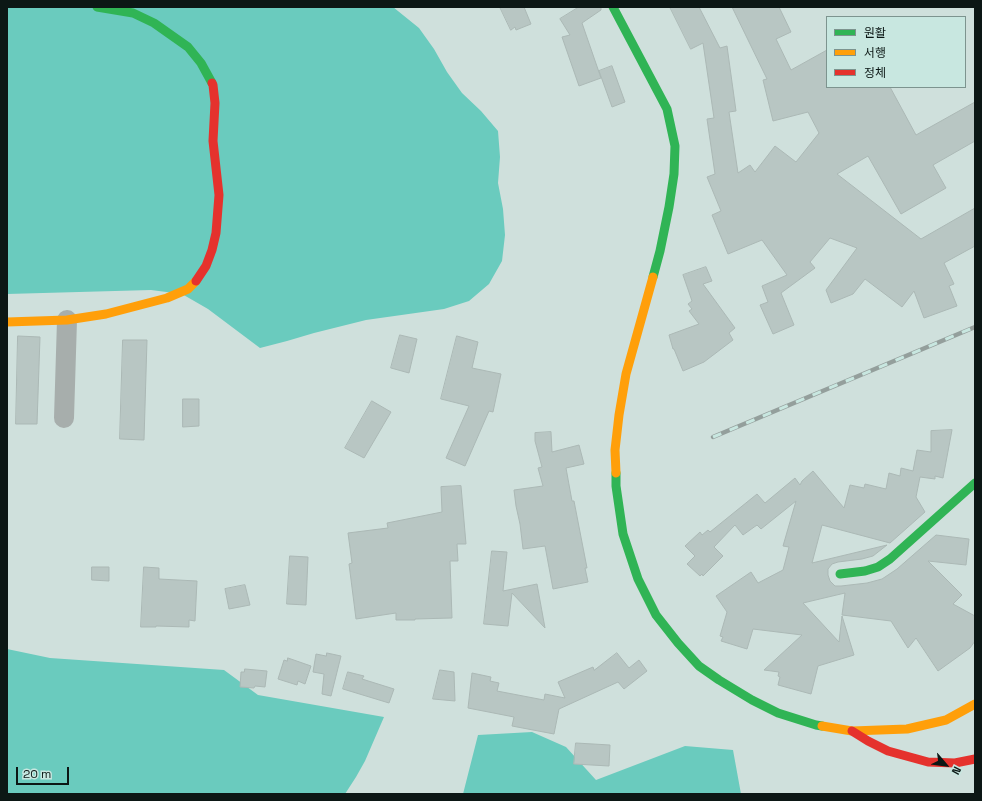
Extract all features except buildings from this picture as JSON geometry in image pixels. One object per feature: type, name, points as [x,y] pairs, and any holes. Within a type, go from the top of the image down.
[{"type":"street","points":[[7,322],[67,320],[106,314],[167,298],[188,289],[195,282],[206,266],[212,250],[216,233],[219,195],[213,141],[215,103],[213,85],[202,63],[188,47],[154,23],[134,13],[97,7]]},
{"type":"street","points":[[613,7],[667,109],[675,146],[674,174],[669,207],[660,251],[626,374],[619,415],[616,450],[616,486],[623,534],[638,579],[656,615],[678,644],[699,666],[719,680],[752,700],[778,713],[816,725],[852,731],[907,729],[946,720],[975,704]]},
{"type":"street","points":[[64,418],[67,320]]},
{"type":"street","points":[[840,574],[865,571],[878,567],[890,559],[975,482]]},
{"type":"street","points":[[852,731],[888,751],[928,762],[955,763],[975,759]]},
{"type":"shaded area","points":[[7,7],[393,7],[419,28],[462,93],[481,111],[498,131],[500,157],[498,183],[503,209],[505,235],[502,261],[489,284],[469,301],[444,309],[366,320],[260,348],[208,309],[182,294],[151,290],[7,294]]},
{"type":"shaded area","points":[[7,649],[50,658],[224,670],[258,695],[384,717],[365,761],[345,794],[7,794]]},
{"type":"shaded area","points":[[532,732],[566,747],[596,780],[685,746],[733,750],[741,794],[463,794],[478,735]]},
{"type":"railway","points":[[713,437],[975,327]]},
{"type":"traffic: fast","points":[[97,7],[133,13],[154,23],[188,47],[201,63],[212,83]]},
{"type":"traffic: fast","points":[[613,7],[667,109],[675,146],[674,174],[669,207],[653,277]]},
{"type":"traffic: fast","points":[[616,473],[616,486],[623,534],[638,579],[656,615],[678,643],[699,666],[752,700],[778,713],[822,726]]},
{"type":"traffic: fast","points":[[840,574],[865,571],[878,567],[890,559],[975,483]]},
{"type":"traffic: slow","points":[[616,473],[615,450],[626,374],[653,277]]},
{"type":"traffic: slow","points":[[7,322],[67,320],[106,314],[167,298],[188,289],[196,281]]},
{"type":"traffic: slow","points":[[822,726],[852,731],[907,729],[946,720],[975,704]]},
{"type":"traffic: jam","points":[[196,281],[206,266],[216,233],[219,195],[213,141],[215,103],[212,83]]},
{"type":"traffic: jam","points":[[852,731],[888,751],[928,762],[955,763],[975,759]]}]
